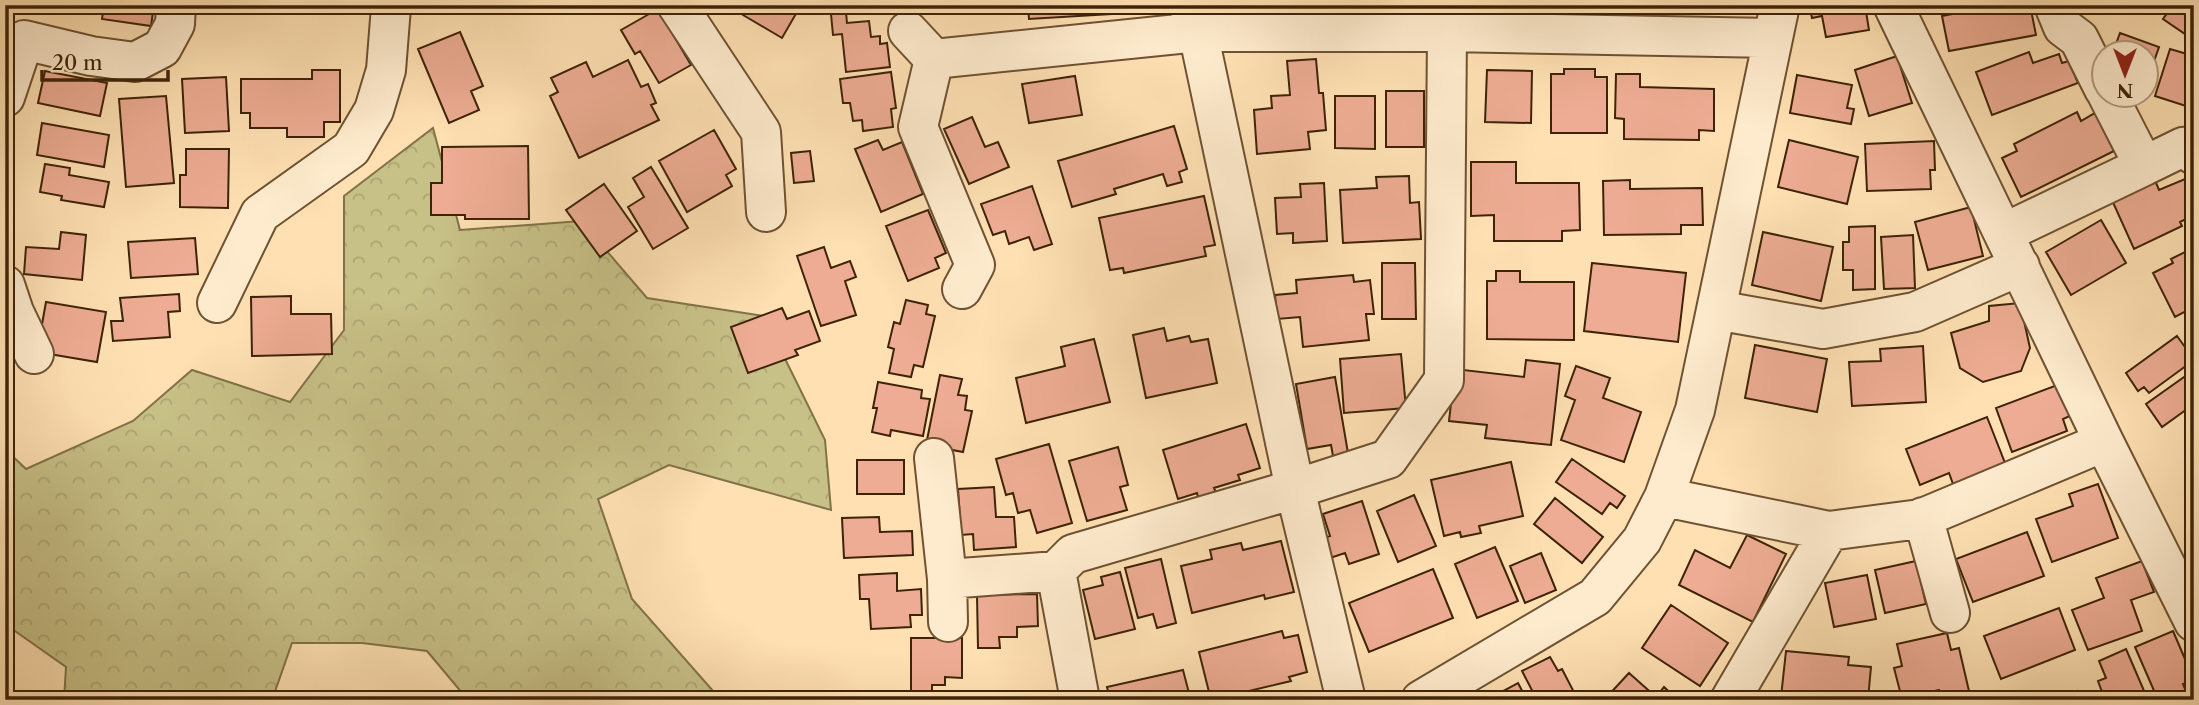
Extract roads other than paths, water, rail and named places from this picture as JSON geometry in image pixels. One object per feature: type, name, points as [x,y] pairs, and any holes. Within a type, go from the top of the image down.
[{"type":"street","points":[[5,97],[23,40],[91,56],[135,62],[162,48],[175,24],[176,5]]},
{"type":"street","points":[[217,303],[260,214],[351,149],[374,110],[386,70],[393,5]]},
{"type":"street","points":[[677,5],[761,132],[766,212]]},
{"type":"street","points":[[1893,5],[2194,622]]},
{"type":"street","points":[[2054,5],[2063,27],[2079,39],[2090,60]]},
{"type":"street","points":[[1193,19],[1295,489],[1346,700]]},
{"type":"street","points":[[934,59],[1193,19],[1447,32],[1776,22],[1695,410],[1664,497],[1642,540],[1595,597],[1421,700]]},
{"type":"street","points":[[908,31],[934,59]]},
{"type":"street","points":[[947,579],[1056,571],[1073,554],[1388,459],[1444,380],[1447,32]]},
{"type":"street","points":[[934,59],[918,127],[975,265],[962,289]]},
{"type":"street","points":[[2114,108],[2144,166]]},
{"type":"street","points":[[1716,310],[1823,329],[1915,312],[2144,166],[2183,147],[2194,155]]},
{"type":"street","points":[[5,285],[14,312],[34,354]]},
{"type":"street","points":[[1664,497],[1829,531],[1923,517],[2104,442]]},
{"type":"street","points":[[934,458],[947,579],[948,622]]},
{"type":"street","points":[[1923,517],[1950,613]]},
{"type":"street","points":[[1730,700],[1829,531]]},
{"type":"street","points":[[1056,571],[1080,700]]}]
